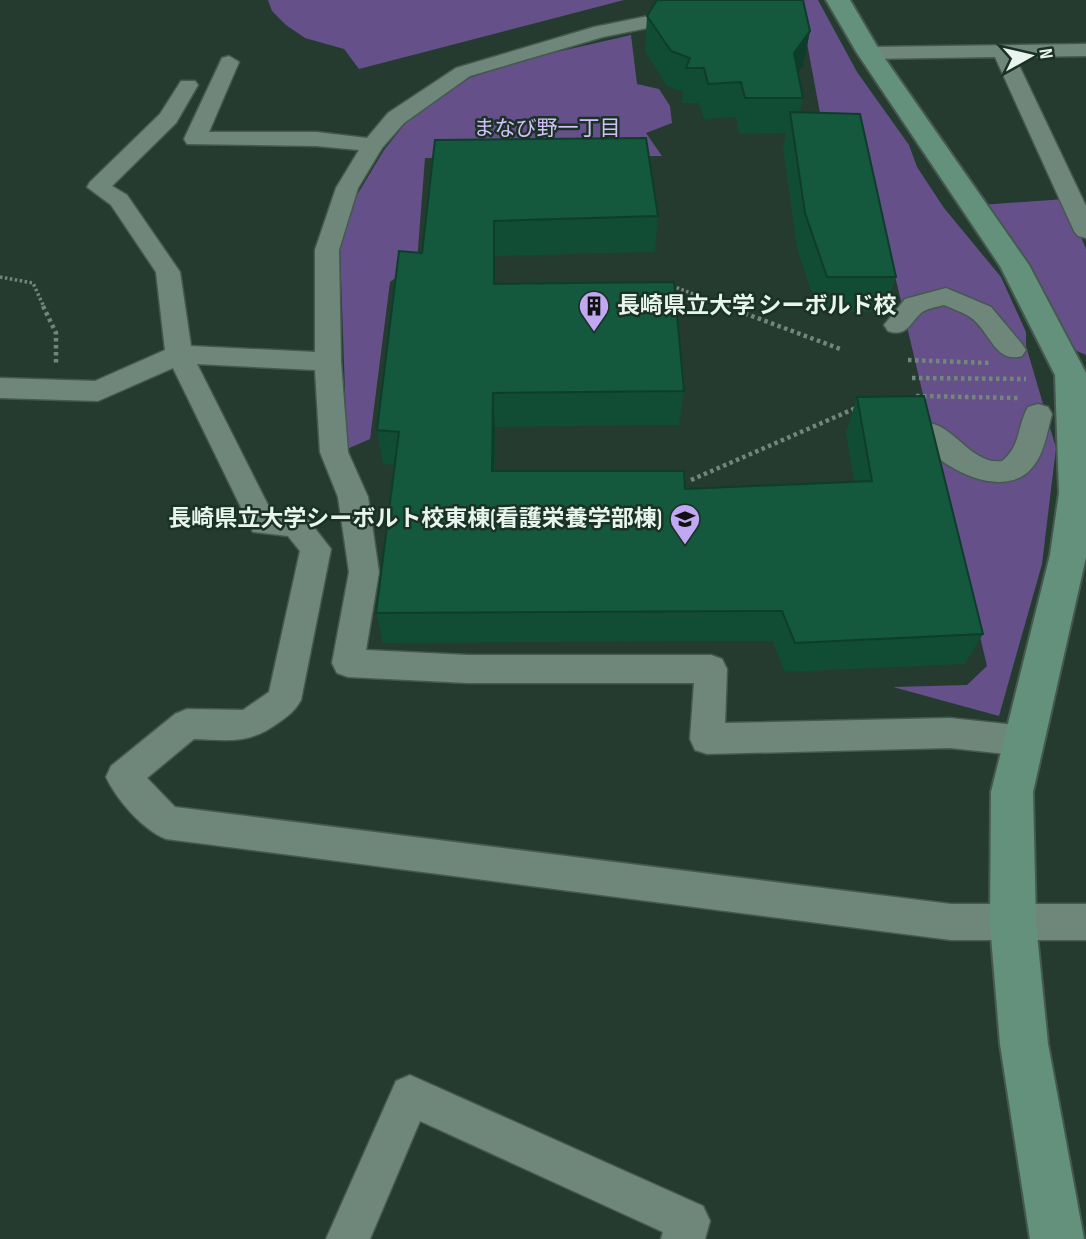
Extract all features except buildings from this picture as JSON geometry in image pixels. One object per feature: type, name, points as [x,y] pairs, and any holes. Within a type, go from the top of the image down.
[{"type":"street","points":[[756,0],[601,32],[516,54],[463,72],[396,118],[373,145],[347,188],[327,250],[328,362],[334,452],[354,498],[364,572],[348,663],[468,669],[711,669],[707,739],[791,735],[884,737],[950,733],[1024,741]]},
{"type":"street","points":[[838,0],[869,53],[1014,265],[1079,375],[1077,493],[1068,555],[1012,792],[1013,924],[1024,1044],[1056,1239]]},
{"type":"street","points":[[1002,50],[1086,231]]},
{"type":"street","points":[[869,53],[1086,50]]},
{"type":"street","points":[[229,62],[195,139],[302,139],[373,145]]},
{"type":"street","points":[[188,85],[168,118],[99,187],[119,201],[168,272],[178,354],[263,524],[296,525],[316,549],[284,700],[249,725],[187,724],[123,777],[166,822],[951,922],[1086,922]]},
{"type":"street","points":[[897,325],[914,305],[946,296],[982,313],[1002,356]]},
{"type":"street","points":[[0,388],[45,387],[98,391],[178,354],[328,362]]},
{"type":"street","points":[[927,431],[953,454],[982,471],[1000,473],[1020,466],[1034,441],[1032,406]]},
{"type":"street","points":[[348,1239],[410,1095],[688,1221],[683,1239]]},
{"type":"path","points":[[0,277],[33,283],[56,333],[58,361],[45,387]]},
{"type":"path","points":[[672,286],[842,350]]},
{"type":"path","points":[[908,360],[1002,356]]},
{"type":"path","points":[[912,377],[1026,379]]},
{"type":"path","points":[[916,396],[1032,406]]},
{"type":"path","points":[[691,480],[857,408]]},
{"type":"shaded area","points":[[268,0],[624,0],[359,69],[344,49],[305,38],[286,25],[272,11]]},
{"type":"shaded area","points":[[799,0],[818,0],[857,72],[909,145],[917,167],[944,208],[1001,277],[1026,332],[1026,346],[1056,448],[1042,564],[999,716],[893,687],[967,685],[987,666],[892,263],[867,143],[820,113]]},
{"type":"shaded area","points":[[631,35],[637,84],[659,89],[670,106],[672,123],[646,133],[662,156],[425,158],[417,262],[390,282],[370,439],[347,449],[340,248],[357,195],[384,150],[408,120],[469,78],[535,57]]},
{"type":"shaded area","points":[[1065,199],[1086,249],[1086,355],[1063,345],[980,205]]},
{"type":"place","name":"長崎県立大学 シーボルド校","points":[[594,333]]},
{"type":"place","name":"長崎県立大学シーボルト校東棟(看護栄養学部棟)","points":[[685,546]]},
{"type":"district","name":"まなび野一丁目","points":[[547,128]]}]
